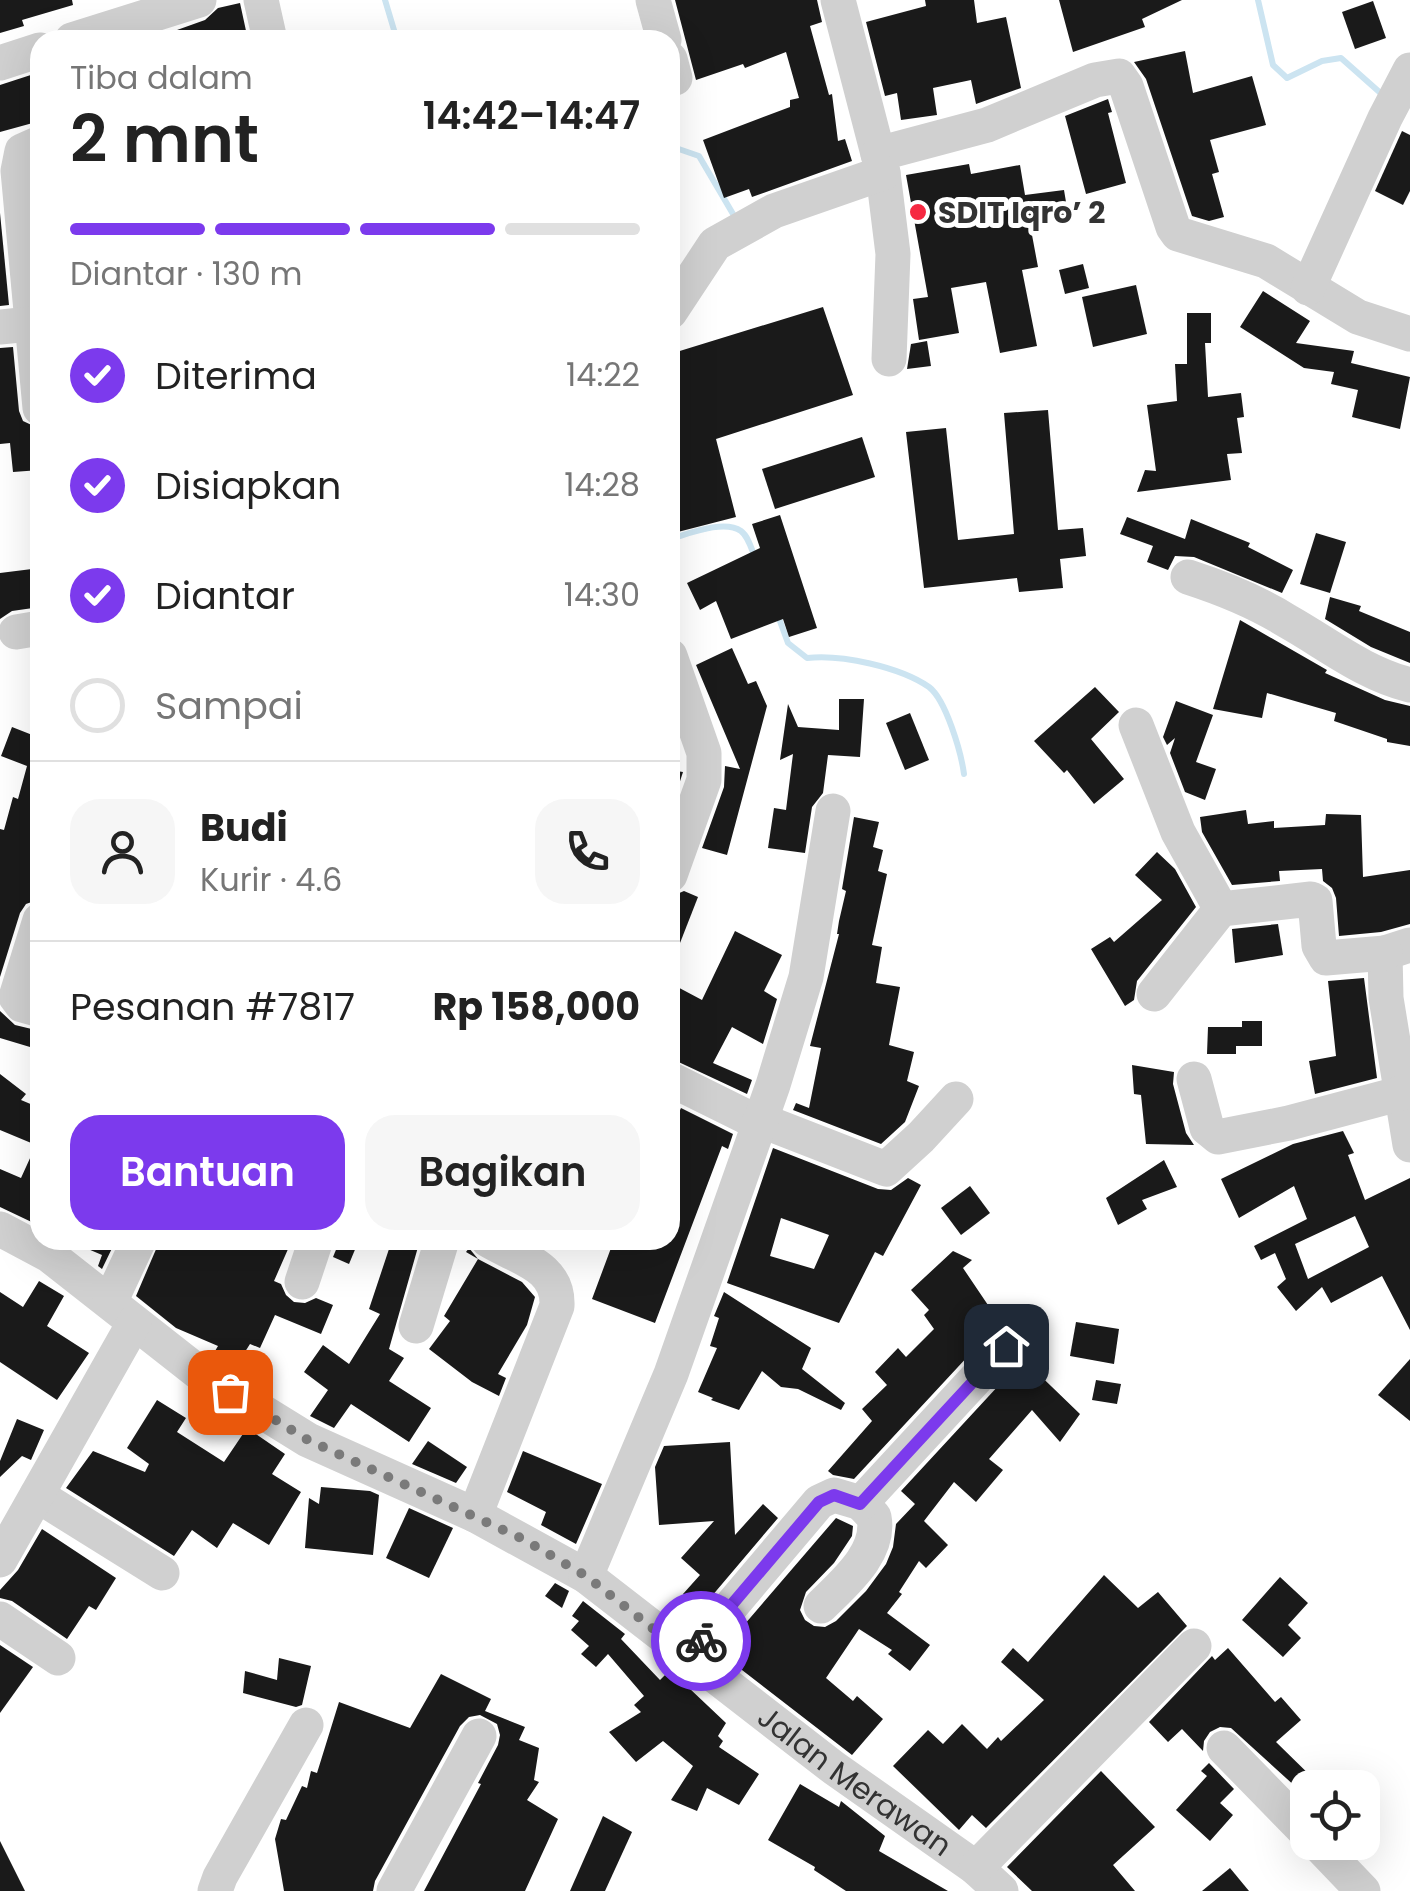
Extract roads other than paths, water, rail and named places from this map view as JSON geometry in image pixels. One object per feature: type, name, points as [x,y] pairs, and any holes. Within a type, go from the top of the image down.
[{"type":"street","points":[[104,30],[200,0]]},
{"type":"street","points":[[260,0],[268,30]]},
{"type":"street","points":[[653,0],[661,30]]},
{"type":"street","points":[[838,0],[881,163],[893,254],[890,359]]},
{"type":"street","points":[[0,63],[30,53]]},
{"type":"street","points":[[680,297],[715,244],[774,211],[881,163],[1095,80],[1120,76],[1178,234],[1266,261],[1358,317],[1410,334]]},
{"type":"street","points":[[1308,288],[1398,92]]},
{"type":"street","points":[[30,147],[22,151],[18,162],[24,325],[30,356]]},
{"type":"street","points":[[1188,577],[1254,603],[1289,621],[1345,659],[1410,685]]},
{"type":"street","points":[[680,685],[704,753],[704,780],[680,848]]},
{"type":"street","points":[[1136,725],[1171,816],[1220,909]]},
{"type":"street","points":[[586,1576],[671,1374],[806,978],[833,811]]},
{"type":"street","points":[[1154,994],[1220,909],[1311,899],[1315,902],[1319,946],[1326,958],[1398,949],[1386,998],[1405,1092],[1410,1145]]},
{"type":"street","points":[[30,952],[16,997],[30,1007]]},
{"type":"street","points":[[1194,1079],[1207,1128],[1218,1137],[1405,1092]]},
{"type":"street","points":[[680,1084],[759,1121],[886,1170],[922,1138],[956,1099]]},
{"type":"street","name":"Jalan Merawan","points":[[0,1230],[30,1246]]},
{"type":"street","name":"Jalan Merawan","points":[[38,1250],[198,1372],[308,1440],[475,1515],[586,1576],[834,1768],[989,1879]]},
{"type":"street","points":[[0,1560],[37,1495],[122,1313],[137,1250]]},
{"type":"street","points":[[302,1282],[313,1250]]},
{"type":"street","points":[[416,1326],[439,1250]]},
{"type":"street","points":[[475,1515],[557,1306],[556,1287],[544,1270],[510,1250]]},
{"type":"street","points":[[860,1504],[1006,1346]]},
{"type":"street","points":[[37,1495],[162,1573]]},
{"type":"street","points":[[688,1656],[819,1502],[834,1495],[860,1504],[874,1517],[873,1541],[856,1568],[821,1606]]},
{"type":"street","points":[[0,1619],[58,1658]]},
{"type":"street","points":[[989,1879],[1194,1646]]},
{"type":"street","points":[[215,1891],[306,1726]]},
{"type":"street","points":[[394,1891],[479,1736]]},
{"type":"street","points":[[1224,1748],[1290,1816]]},
{"type":"street","points":[[1333,1860],[1362,1891]]},
{"type":"waterway","points":[[385,0],[394,30]]},
{"type":"waterway","points":[[1258,0],[1273,65],[1287,78],[1322,61],[1341,58],[1385,97]]},
{"type":"waterway","points":[[680,149],[699,156],[733,214]]},
{"type":"waterway","points":[[680,536],[725,526],[734,528],[746,537],[756,560]]},
{"type":"waterway","points":[[777,613],[788,643],[807,658],[870,664],[902,673],[929,687],[947,714],[964,774]]},
{"type":"place","name":"SDIT Iqro’ 2","points":[[918,212]]}]
